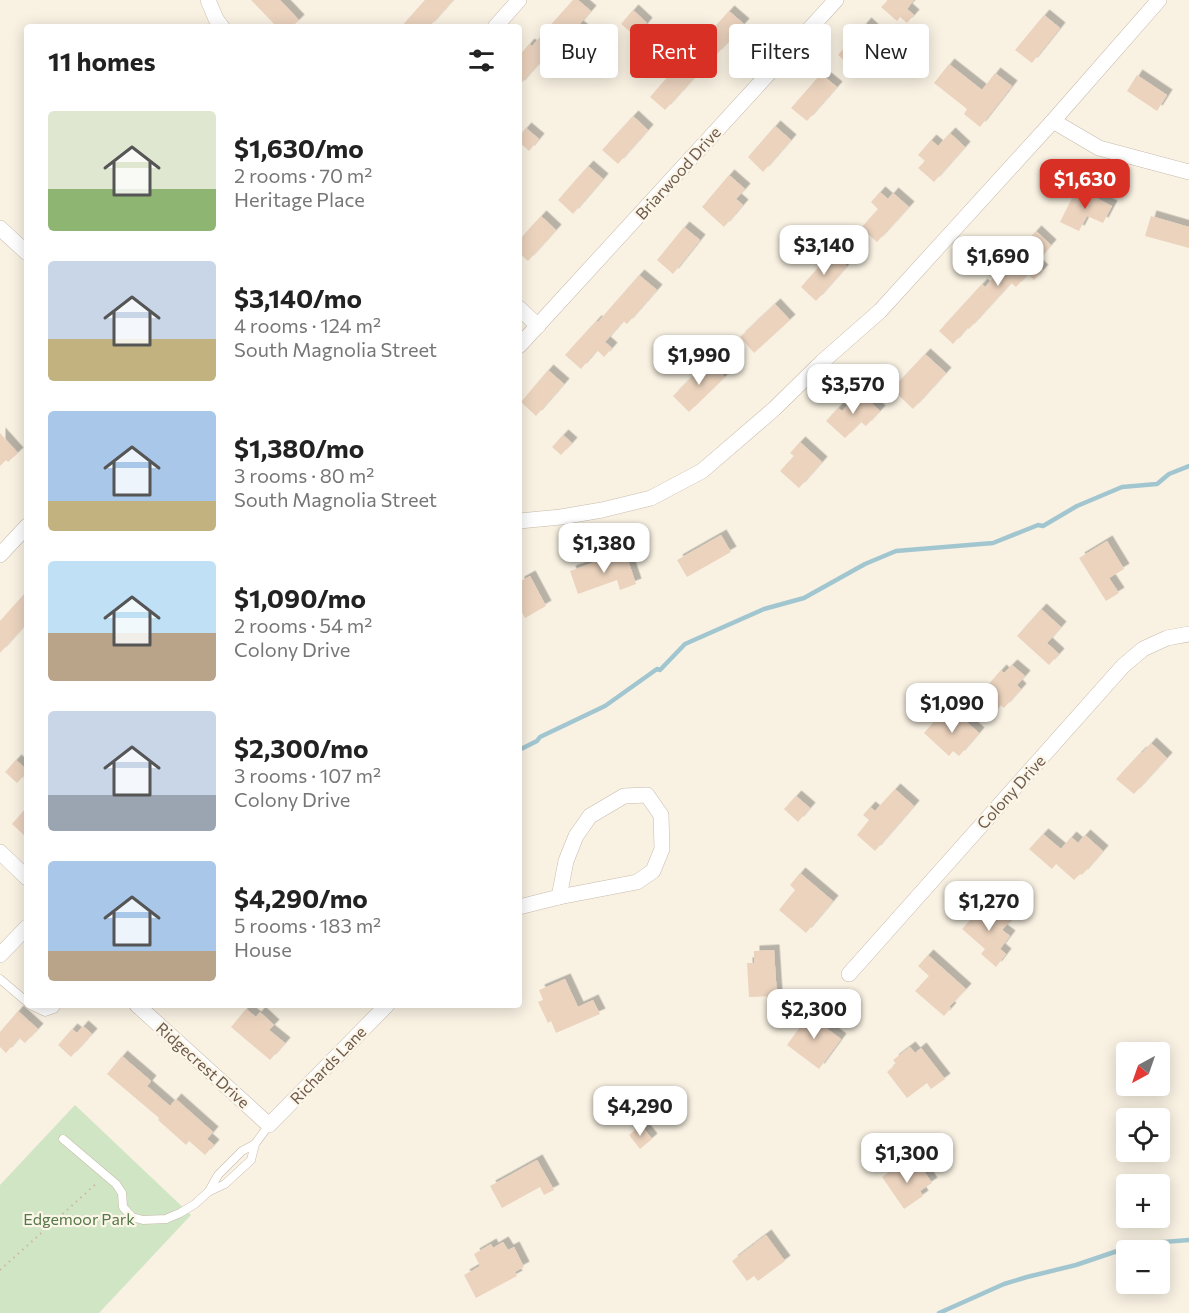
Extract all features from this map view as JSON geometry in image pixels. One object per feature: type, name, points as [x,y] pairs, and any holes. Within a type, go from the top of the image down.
[{"type":"street","points":[[208,0],[220,24]]},
{"type":"street","points":[[498,24],[519,0]]},
{"type":"street","name":"Briarwood Drive","points":[[522,343],[836,0]]},
{"type":"street","points":[[522,521],[592,512],[651,498],[702,471],[774,409],[822,362],[880,311],[1053,121],[1159,0]]},
{"type":"street","points":[[1053,121],[1099,148],[1189,172]]},
{"type":"street","points":[[0,228],[24,251]]},
{"type":"street","points":[[522,311],[538,326]]},
{"type":"street","points":[[0,555],[24,529]]},
{"type":"street","name":"Colony Drive","points":[[849,974],[1123,666],[1143,648],[1167,638],[1189,634]]},
{"type":"street","points":[[522,906],[637,882],[653,871],[662,849],[661,815],[647,795],[624,796],[590,816],[576,836],[566,861],[559,897]]},
{"type":"street","points":[[0,852],[24,875]]},
{"type":"street","points":[[0,955],[24,930]]},
{"type":"street","name":"Ridgecrest Drive","points":[[140,1008],[269,1125]]},
{"type":"street","name":"Richards Lane","points":[[269,1125],[384,1008]]},
{"type":"lane","points":[[0,979],[24,1000]]},
{"type":"lane","points":[[37,1008],[45,1012],[55,1008]]},
{"type":"lane","points":[[63,1139],[116,1184],[122,1193],[123,1207],[132,1217],[143,1221],[166,1219],[180,1214],[208,1192],[225,1184],[251,1160],[255,1144],[269,1125]]},
{"type":"lane","points":[[208,1192],[218,1174],[242,1151],[255,1144]]},
{"type":"path","points":[[0,1270],[106,1175]]},
{"type":"green space","name":"Edgemoor Park","points":[[75,1105],[191,1215],[99,1313],[0,1313],[0,1185]]},
{"type":"building","points":[[251,0],[280,0],[299,20],[295,24],[274,24]]},
{"type":"building","points":[[425,0],[453,0],[432,24],[404,24]]},
{"type":"building","points":[[573,0],[578,0],[591,11],[580,24],[552,24]]},
{"type":"building","points":[[888,0],[914,0],[907,9],[914,15],[907,23],[900,17],[897,21],[881,7]]},
{"type":"building","points":[[633,10],[647,23],[630,24],[630,32],[621,24]]},
{"type":"building","points":[[729,11],[744,24],[729,24],[729,41],[717,54],[717,24]]},
{"type":"building","points":[[1044,15],[1060,28],[1032,63],[1015,50]]},
{"type":"building","points":[[540,37],[540,62],[522,83],[522,52],[529,44],[532,46]]},
{"type":"building","points":[[843,49],[843,59],[838,55]]},
{"type":"building","points":[[949,64],[982,90],[995,73],[1012,86],[980,127],[964,114],[967,109],[934,83]]},
{"type":"building","points":[[1137,75],[1167,95],[1157,111],[1127,91]]},
{"type":"building","points":[[667,78],[694,78],[665,110],[650,97]]},
{"type":"building","points":[[817,78],[826,78],[837,87],[807,121],[791,108]]},
{"type":"building","points":[[633,116],[648,130],[618,164],[602,150]]},
{"type":"building","points":[[775,126],[791,140],[763,172],[748,157]]},
{"type":"building","points":[[526,128],[539,139],[529,151],[522,145],[522,133]]},
{"type":"building","points":[[950,133],[965,147],[934,182],[918,168],[925,161],[918,155],[931,140],[938,146]]},
{"type":"building","points":[[588,166],[603,179],[573,214],[558,200]]},
{"type":"building","points":[[729,175],[745,189],[736,199],[743,205],[724,227],[702,207]]},
{"type":"building","points":[[1077,188],[1112,206],[1103,223],[1087,216],[1079,231],[1060,222]]},
{"type":"building","points":[[880,192],[888,199],[893,193],[909,207],[877,242],[861,228],[878,209],[871,202]]},
{"type":"building","points":[[541,216],[556,230],[528,261],[522,256],[522,237]]},
{"type":"building","points":[[1151,216],[1189,227],[1189,248],[1145,236]]},
{"type":"building","points":[[684,227],[700,240],[673,274],[657,260]]},
{"type":"building","points":[[1036,231],[1051,245],[1035,263],[1043,270],[1034,280],[1028,274],[1016,287],[1011,283],[953,344],[939,331],[982,284],[985,287]]},
{"type":"building","points":[[832,252],[847,266],[816,301],[801,287]]},
{"type":"building","points":[[639,275],[657,290],[627,324],[623,321],[605,342],[612,348],[604,357],[597,350],[581,369],[565,355],[596,321],[598,322]]},
{"type":"building","points":[[775,304],[790,320],[754,353],[740,337]]},
{"type":"building","points":[[925,354],[946,373],[913,409],[892,389]]},
{"type":"building","points":[[709,360],[725,377],[689,412],[673,396]]},
{"type":"building","points":[[548,370],[564,384],[536,416],[522,401]]},
{"type":"building","points":[[860,392],[880,411],[866,426],[861,422],[845,438],[826,421],[838,408],[842,411]]},
{"type":"building","points":[[0,433],[18,453],[0,466]]},
{"type":"building","points":[[563,435],[572,443],[561,455],[552,447]]},
{"type":"building","points":[[800,442],[822,462],[799,488],[780,471],[794,456],[790,453]]},
{"type":"building","points":[[721,535],[731,552],[687,577],[677,560]]},
{"type":"building","points":[[1107,541],[1124,569],[1109,578],[1119,593],[1106,601],[1079,558]]},
{"type":"building","points":[[625,551],[636,584],[620,590],[617,580],[578,594],[570,571]]},
{"type":"building","points":[[530,576],[546,606],[525,618],[522,612],[522,580]]},
{"type":"building","points":[[24,594],[24,626],[0,653],[0,621]]},
{"type":"building","points":[[1041,609],[1061,627],[1047,643],[1059,654],[1049,665],[1017,636]]},
{"type":"building","points":[[1012,665],[1025,676],[1017,685],[1021,689],[1004,708],[1000,705],[992,714],[980,703],[985,697],[981,693],[1001,670],[1004,673]]},
{"type":"building","points":[[952,709],[979,733],[959,756],[953,751],[949,756],[924,733],[939,716],[943,720]]},
{"type":"building","points":[[1151,743],[1167,758],[1134,794],[1116,779]]},
{"type":"building","points":[[16,760],[24,767],[24,775],[17,783],[5,772]]},
{"type":"building","points":[[895,789],[914,806],[875,851],[857,835],[869,820],[863,815],[870,807],[875,811]]},
{"type":"building","points":[[796,796],[810,808],[798,822],[784,809]]},
{"type":"building","points":[[24,810],[24,835],[12,824]]},
{"type":"building","points":[[1043,834],[1061,849],[1071,837],[1078,843],[1085,835],[1103,851],[1082,875],[1080,874],[1074,880],[1056,864],[1052,869],[1029,849]]},
{"type":"building","points":[[800,873],[833,901],[806,933],[779,910],[795,890],[790,885]]},
{"type":"building","points":[[988,900],[1011,920],[1002,930],[1010,936],[1000,949],[1006,954],[996,967],[981,954],[985,949],[962,929]]},
{"type":"building","points":[[774,950],[777,996],[749,997],[747,963],[754,963],[754,951]]},
{"type":"building","points":[[928,955],[966,989],[949,1007],[951,1008],[944,1016],[915,991],[929,976],[918,966]]},
{"type":"building","points":[[565,979],[578,1007],[593,1000],[600,1014],[556,1033],[551,1021],[548,1023],[538,1002],[543,1000],[539,990]]},
{"type":"building","points":[[246,1009],[256,1017],[260,1012],[274,1025],[269,1030],[285,1043],[270,1060],[231,1027]]},
{"type":"building","points":[[813,1009],[826,1019],[822,1025],[841,1039],[819,1069],[787,1045]]},
{"type":"building","points":[[18,1011],[38,1029],[25,1043],[19,1038],[6,1053],[0,1047],[0,1032]]},
{"type":"building","points":[[83,1026],[92,1034],[71,1057],[58,1045],[72,1029],[77,1033]]},
{"type":"building","points":[[910,1047],[915,1053],[921,1048],[945,1079],[931,1089],[927,1083],[907,1098],[887,1072],[896,1064],[893,1060]]},
{"type":"building","points":[[122,1056],[151,1081],[147,1086],[170,1106],[176,1099],[213,1132],[207,1139],[214,1145],[205,1155],[189,1141],[186,1145],[158,1120],[159,1118],[107,1074]]},
{"type":"building","points":[[641,1125],[652,1139],[640,1149],[629,1135]]},
{"type":"building","points":[[537,1160],[554,1190],[544,1195],[540,1187],[502,1208],[490,1186]]},
{"type":"building","points":[[918,1162],[932,1183],[920,1191],[923,1196],[904,1209],[882,1177],[899,1165],[904,1172]]},
{"type":"building","points":[[766,1235],[785,1261],[758,1281],[754,1276],[747,1281],[732,1261]]},
{"type":"building","points":[[503,1242],[508,1250],[514,1247],[524,1267],[515,1272],[517,1276],[476,1298],[464,1275],[480,1266],[474,1254],[491,1244],[493,1248]]},
{"type":"waterway","points":[[522,748],[540,737],[605,706],[657,669],[660,670],[685,644],[764,609],[804,598],[865,564],[896,551],[993,543],[1038,525],[1043,526],[1077,506],[1122,487],[1157,484],[1169,474],[1189,466]]},
{"type":"waterway","points":[[939,1313],[1004,1284],[1076,1265],[1138,1244],[1189,1240]]}]
